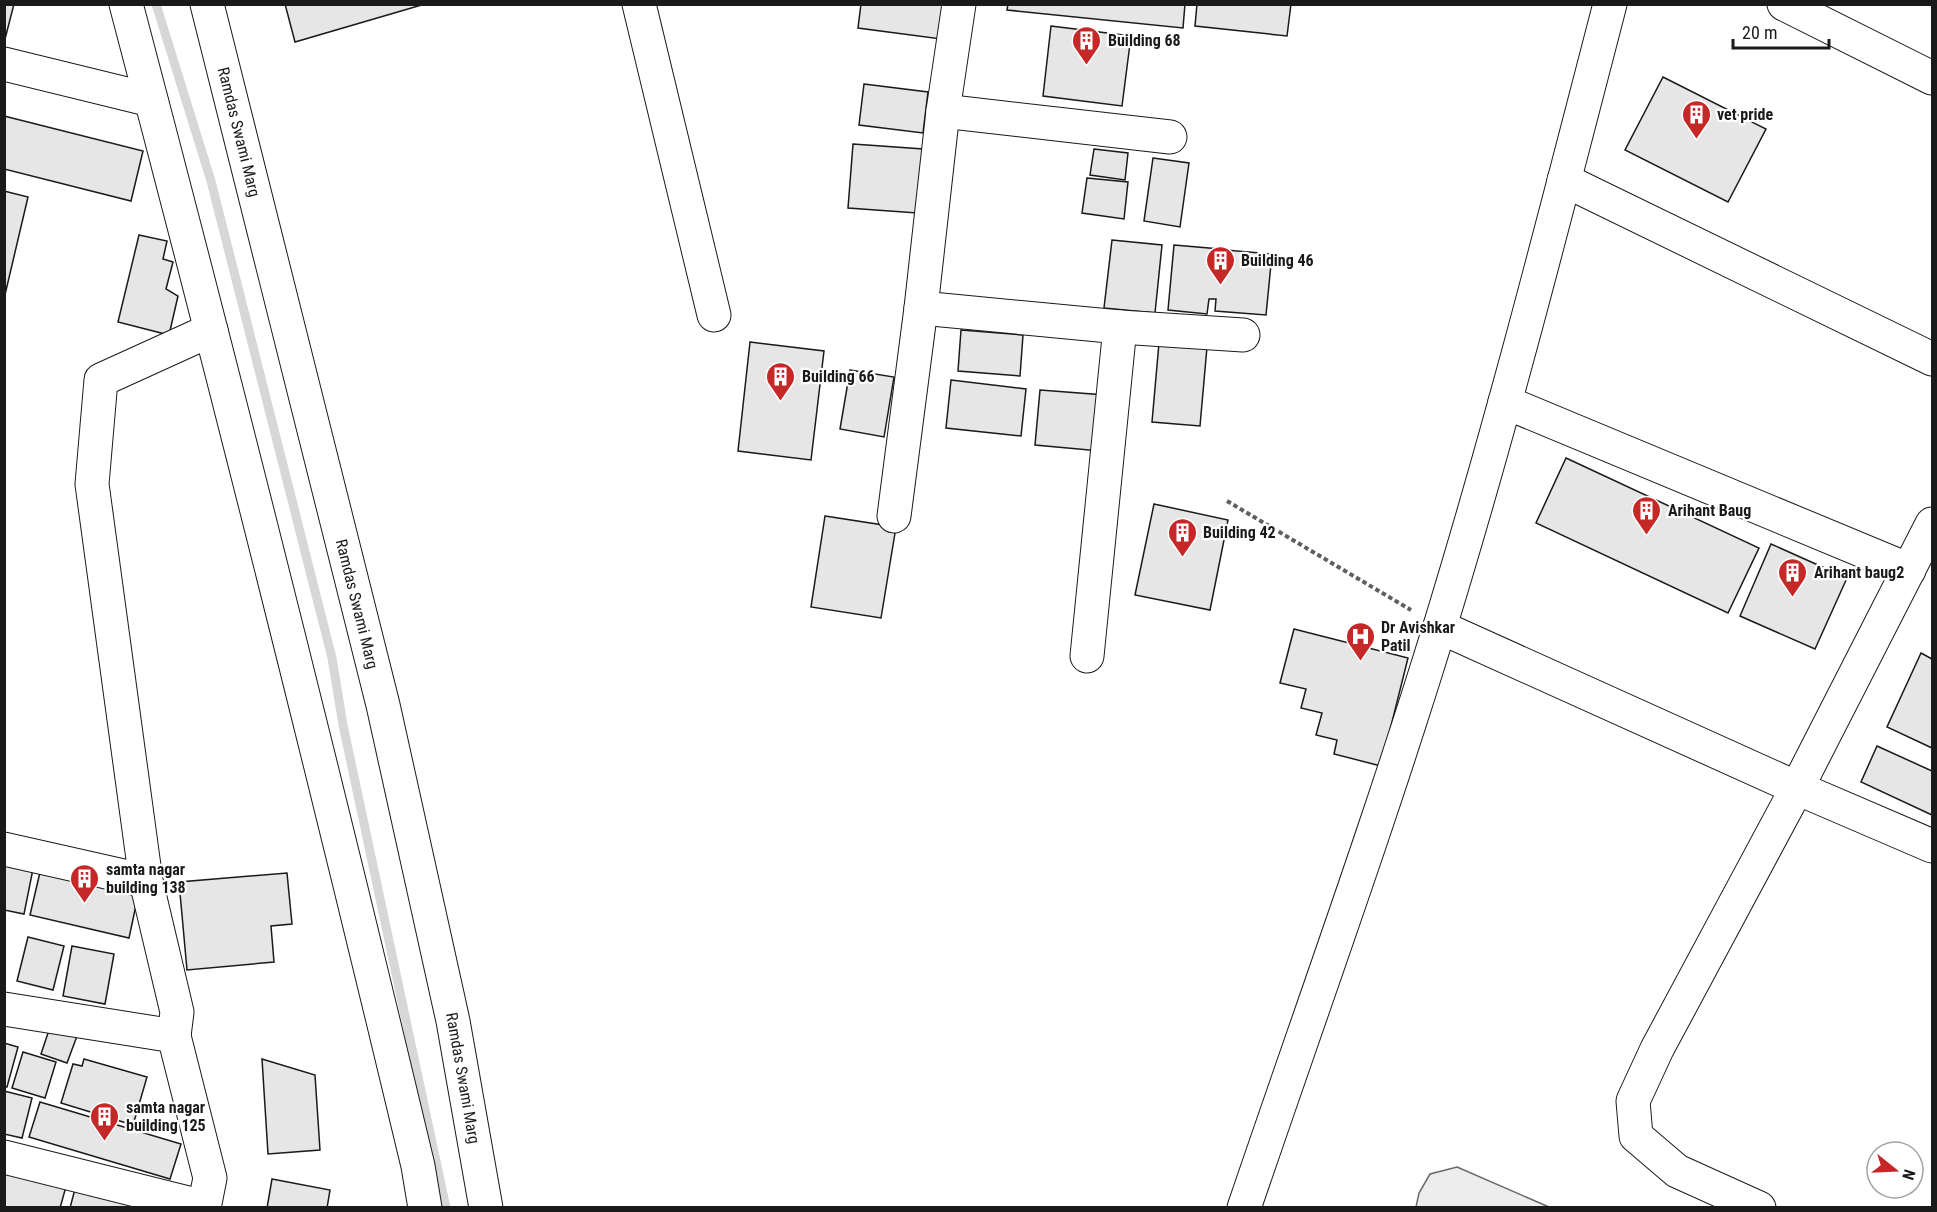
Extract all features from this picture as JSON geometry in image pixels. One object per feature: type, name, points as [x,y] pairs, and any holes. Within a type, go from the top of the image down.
[{"type":"street","points":[[126,4],[334,814],[418,1166],[425,1208]]},
{"type":"street","name":"Ramdas Swami Marg","points":[[207,4],[382,705],[453,1021],[486,1208]]},
{"type":"street","points":[[639,4],[714,315]]},
{"type":"street","points":[[894,516],[921,308],[943,111],[959,4]]},
{"type":"street","points":[[1244,1208],[1440,627],[1505,402],[1610,4]]},
{"type":"street","points":[[1784,4],[1932,78]]},
{"type":"street","points":[[4,64],[151,100]]},
{"type":"street","points":[[943,111],[1170,137]]},
{"type":"street","points":[[1564,180],[1932,359]]},
{"type":"street","points":[[921,308],[1120,327],[1243,335]]},
{"type":"street","points":[[1087,656],[1120,327]]},
{"type":"street","points":[[4,1157],[204,1207],[210,1178],[174,1036],[177,1012],[146,881],[92,484],[101,380],[211,330]]},
{"type":"street","points":[[1505,402],[1909,570]]},
{"type":"street","points":[[1759,1208],[1677,1171],[1636,1136],[1633,1101],[1657,1049],[1797,788],[1932,524]]},
{"type":"street","points":[[1440,627],[1797,788],[1932,846]]},
{"type":"street","points":[[4,849],[146,881]]},
{"type":"street","points":[[4,1009],[174,1036]]},
{"type":"path","points":[[1227,501],[1440,627]]},
{"type":"shaded area","points":[[1457,1167],[1549,1207],[1416,1207],[1419,1193],[1430,1174]]},
{"type":"building","points":[[4,4],[14,4],[4,43]]},
{"type":"building","points":[[285,4],[425,4],[295,42]]},
{"type":"building","points":[[861,4],[945,4],[941,39],[858,28]]},
{"type":"building","points":[[1008,4],[1185,4],[1183,28],[1007,10]]},
{"type":"building","points":[[1197,4],[1291,4],[1287,36],[1195,26]]},
{"type":"building","name":"Building 68","points":[[1051,26],[1131,36],[1122,106],[1043,96]]},
{"type":"building","name":"vet pride","points":[[1663,77],[1766,129],[1728,202],[1625,150]]},
{"type":"building","points":[[864,84],[928,92],[923,133],[859,125]]},
{"type":"building","points":[[4,116],[143,151],[131,201],[4,169]]},
{"type":"building","points":[[853,144],[923,149],[917,213],[848,208]]},
{"type":"building","points":[[1094,149],[1128,153],[1125,180],[1090,175]]},
{"type":"building","points":[[1153,158],[1189,163],[1180,227],[1144,221]]},
{"type":"building","points":[[1087,178],[1128,182],[1124,219],[1082,213]]},
{"type":"building","points":[[4,191],[28,197],[4,299]]},
{"type":"building","points":[[139,235],[167,241],[163,259],[173,262],[166,289],[178,296],[169,335],[118,322]]},
{"type":"building","points":[[1112,240],[1162,245],[1155,313],[1104,308]]},
{"type":"building","name":"Building 46","points":[[1174,245],[1220,249],[1218,271],[1224,271],[1226,250],[1272,254],[1266,315],[1215,311],[1216,299],[1209,299],[1207,314],[1168,310]]},
{"type":"building","points":[[961,330],[1023,335],[1020,376],[958,371]]},
{"type":"building","name":"Building 66","points":[[750,342],[824,351],[811,460],[738,451]]},
{"type":"building","points":[[1159,343],[1207,347],[1200,426],[1152,422]]},
{"type":"building","points":[[850,370],[894,377],[884,437],[840,429]]},
{"type":"building","points":[[951,380],[1026,389],[1021,436],[946,428]]},
{"type":"building","points":[[1040,390],[1105,395],[1100,451],[1035,445]]},
{"type":"building","name":"Arihant Baug","points":[[1566,458],[1759,548],[1728,613],[1536,523]]},
{"type":"building","name":"Building 42","points":[[1154,504],[1228,520],[1210,610],[1135,595]]},
{"type":"building","points":[[825,516],[896,527],[881,618],[811,607]]},
{"type":"building","name":"Arihant baug2","points":[[1771,544],[1847,578],[1815,649],[1740,616]]},
{"type":"building","points":[[1294,629],[1408,658],[1381,766],[1334,754],[1337,740],[1316,735],[1322,713],[1301,708],[1306,689],[1280,683]]},
{"type":"building","points":[[1921,653],[1932,659],[1932,748],[1887,727]]},
{"type":"building","points":[[1877,746],[1932,771],[1932,815],[1861,782]]},
{"type":"building","points":[[4,862],[33,869],[24,914],[4,910]]},
{"type":"building","name":"samta nagar building 138","points":[[41,868],[139,891],[129,938],[30,915]]},
{"type":"building","points":[[287,873],[292,924],[271,926],[274,962],[187,970],[179,882]]},
{"type":"building","points":[[28,937],[64,946],[53,990],[17,981]]},
{"type":"building","points":[[72,946],[114,954],[105,1004],[63,996]]},
{"type":"building","points":[[50,1027],[77,1036],[67,1063],[41,1054]]},
{"type":"building","points":[[4,1043],[18,1047],[7,1087],[4,1087]]},
{"type":"building","points":[[23,1052],[56,1062],[45,1098],[12,1088]]},
{"type":"building","points":[[84,1059],[147,1077],[133,1125],[61,1103],[73,1064],[82,1066]]},
{"type":"building","points":[[262,1059],[315,1075],[320,1150],[268,1154]]},
{"type":"building","points":[[4,1091],[32,1098],[22,1138],[4,1134]]},
{"type":"building","name":"samta nagar building 125","points":[[40,1102],[181,1144],[170,1179],[29,1137]]},
{"type":"building","points":[[4,1165],[67,1183],[60,1208],[4,1208]]},
{"type":"building","points":[[272,1179],[330,1190],[327,1208],[267,1208]]},
{"type":"building","points":[[76,1185],[130,1202],[128,1208],[70,1208]]},
{"type":"waterway","points":[[156,4],[211,181],[332,658],[343,725],[446,1208]]},
{"type":"place","name":"Building 68","points":[[1087,66]]},
{"type":"place","name":"vet pride","points":[[1696,140]]},
{"type":"place","name":"Building 46","points":[[1220,286]]},
{"type":"place","name":"Building 66","points":[[781,402]]},
{"type":"place","name":"Arihant Baug","points":[[1647,536]]},
{"type":"place","name":"Building 42","points":[[1182,558]]},
{"type":"place","name":"Arihant baug2","points":[[1793,598]]},
{"type":"place","name":"Dr Avishkar Patil","points":[[1360,662]]},
{"type":"place","name":"samta nagar building 138","points":[[85,904]]},
{"type":"place","name":"samta nagar building 125","points":[[105,1142]]}]
